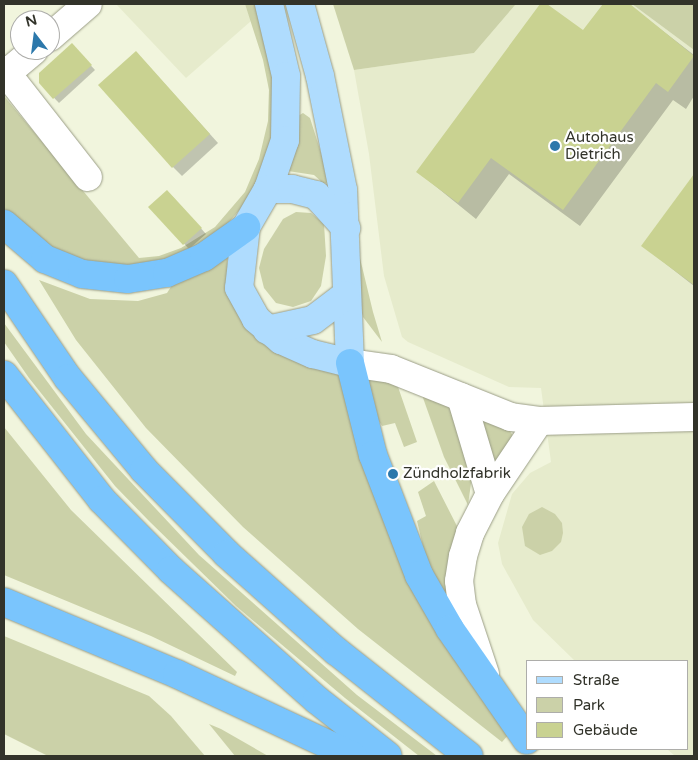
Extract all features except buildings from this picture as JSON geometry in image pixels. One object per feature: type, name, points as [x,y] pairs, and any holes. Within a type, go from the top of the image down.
[{"type":"highway","points":[[4,224],[44,258],[82,274],[128,279],[167,273],[204,257],[246,227]]},
{"type":"highway","points":[[4,284],[68,378],[144,470],[227,554],[336,651],[469,756]]},
{"type":"highway","points":[[350,363],[366,435],[400,531],[419,575],[490,690],[522,733]]},
{"type":"highway","points":[[4,375],[102,500],[171,570],[316,700],[388,756]]},
{"type":"highway","points":[[4,602],[178,674],[353,756]]},
{"type":"main road","points":[[269,4],[286,76],[285,140],[268,189],[246,227],[239,288],[247,307],[267,330],[296,348],[350,363],[346,295],[346,228],[337,156],[300,4]]},
{"type":"main road","points":[[268,189],[292,189],[316,195],[346,228]]},
{"type":"main road","points":[[267,330],[313,320],[346,295]]},
{"type":"street","points":[[60,28],[88,4]]},
{"type":"street","points":[[20,60],[5,71],[88,177]]},
{"type":"street","points":[[347,324],[391,369]]},
{"type":"street","points":[[350,363],[391,369],[512,417],[539,421],[694,417]]},
{"type":"street","points":[[461,397],[490,494]]},
{"type":"street","points":[[490,690],[462,605],[459,581],[470,533],[490,494],[539,421]]},
{"type":"shaded area","points":[[116,4],[245,4],[251,21],[186,78]]},
{"type":"shaded area","points":[[516,4],[632,4],[694,50],[694,756],[675,756],[668,750],[688,750],[688,660],[574,660],[533,620],[502,564],[498,543],[512,494],[530,473],[551,462],[541,388],[509,387],[408,342],[402,337],[384,276],[369,154],[354,70],[474,53]]},
{"type":"green space","points":[[245,4],[255,4],[259,16],[271,59],[277,112],[268,161],[248,200],[217,236],[178,258],[134,266],[88,262],[44,243],[10,215],[4,208],[4,96],[139,258],[159,256],[181,248],[215,227],[245,192],[259,159],[268,121],[269,90],[263,60]]},
{"type":"green space","points":[[333,4],[516,4],[474,53],[354,70]]},
{"type":"green space","points":[[632,4],[694,4],[694,50]]},
{"type":"green space","points":[[303,113],[310,118],[330,181],[324,184],[314,175],[288,171],[298,116]]},
{"type":"green space","points":[[296,212],[311,213],[324,224],[326,256],[321,286],[311,301],[293,307],[276,303],[264,288],[259,268],[264,249],[283,219]]},
{"type":"green space","points":[[359,254],[382,342],[363,317],[357,296]]},
{"type":"green space","points":[[227,258],[229,291],[340,370],[348,403],[511,732],[502,742],[358,629],[243,527],[146,428],[76,340],[39,280],[90,299],[138,301],[167,293],[176,279]]},
{"type":"green space","points":[[4,323],[86,434],[199,555],[357,695],[437,756],[419,756],[345,698],[236,606],[149,521],[115,486],[29,378],[4,342]]},
{"type":"green space","points":[[364,376],[397,384],[417,442],[404,447],[395,423],[382,426],[374,413]]},
{"type":"green space","points":[[422,395],[450,407],[472,476],[468,505],[444,457]]},
{"type":"green space","points":[[477,417],[510,431],[513,436],[492,467]]},
{"type":"green space","points":[[4,427],[71,510],[237,672],[235,676],[151,636],[4,575]]},
{"type":"green space","points":[[434,481],[460,532],[448,589],[445,592],[440,591],[426,559],[417,521],[426,516],[418,492]]},
{"type":"green space","points":[[542,507],[555,514],[562,523],[563,533],[561,542],[552,551],[540,555],[525,546],[522,527],[529,514]]},
{"type":"green space","points":[[4,636],[149,696],[171,716],[205,756],[48,756],[4,734]]},
{"type":"green space","points":[[209,724],[221,729],[268,756],[235,756]]},
{"type":"place","name":"Autohaus Dietrich","points":[[555,146]]},
{"type":"place","name":"Zündholzfabrik","points":[[393,474]]}]
